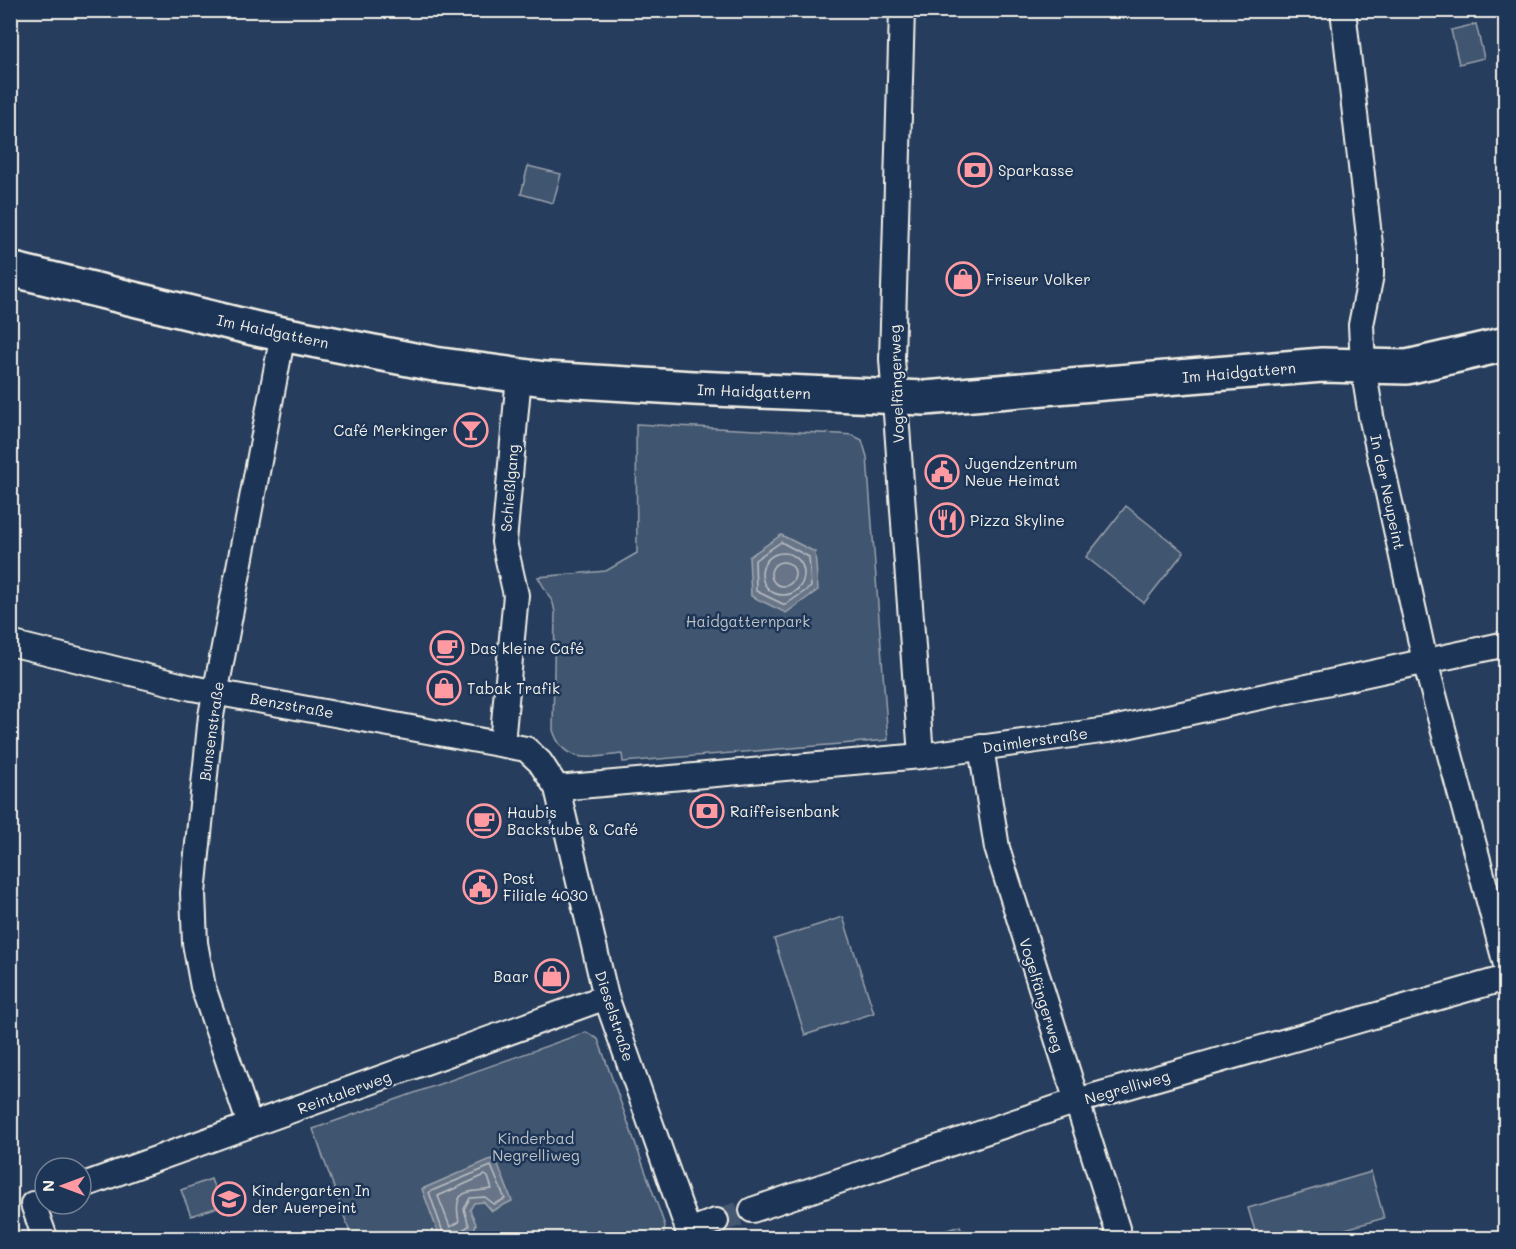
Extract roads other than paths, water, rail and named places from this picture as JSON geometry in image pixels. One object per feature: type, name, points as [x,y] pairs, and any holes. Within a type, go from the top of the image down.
[{"type":"street","name":"Vogelfängerweg","points":[[902,10],[892,359],[921,756]]},
{"type":"street","name":"In der Neupeint","points":[[1343,10],[1371,253],[1371,275],[1361,325],[1363,366],[1371,416],[1425,661],[1506,965]]},
{"type":"street","name":"Im Haidgattern","points":[[10,269],[283,334],[434,364],[519,376],[693,388],[925,398],[1322,364],[1407,367],[1506,344]]},
{"type":"street","name":"Bunsenstraße","points":[[250,1125],[203,987],[195,943],[193,893],[196,849],[216,692],[283,334]]},
{"type":"street","name":"Schießlgang","points":[[502,743],[516,595],[504,542],[519,376]]},
{"type":"street","name":"Benzstraße","points":[[10,643],[216,692],[526,749],[540,762],[557,788]]},
{"type":"street","name":"Daimlerstraße","points":[[557,788],[921,756],[1119,728],[1506,644]]},
{"type":"street","name":"Vogelfängerweg","points":[[981,747],[996,848],[1120,1239]]},
{"type":"street","name":"Dieselstraße","points":[[557,788],[606,997],[690,1235]]},
{"type":"street","name":"Negrelliweg","points":[[752,1210],[1077,1101],[1506,978]]},
{"type":"street","name":"Reintalerweg","points":[[93,1182],[606,997]]},
{"type":"street","points":[[29,1204],[45,1239]]},
{"type":"street","points":[[690,1235],[717,1221]]},
{"type":"water","points":[[781,535],[815,552],[818,590],[786,613],[751,596],[749,557]]},
{"type":"water","points":[[491,1159],[497,1162],[512,1201],[492,1211],[484,1202],[474,1203],[470,1210],[476,1224],[474,1230],[458,1238],[440,1238],[422,1189]]},
{"type":"tunnel","points":[[716,1221],[752,1210]]},
{"type":"place","name":"Sparkasse","points":[[975,170]]},
{"type":"place","name":"Friseur Volker","points":[[963,279]]},
{"type":"place","name":"Café Merkinger","points":[[471,430]]},
{"type":"place","name":"Jugendzentrum Neue Heimat","points":[[942,472]]},
{"type":"place","name":"Pizza Skyline","points":[[947,520]]},
{"type":"place","name":"Das kleine Café","points":[[447,648]]},
{"type":"place","name":"Tabak Trafik","points":[[444,688]]},
{"type":"place","name":"Raiffeisenbank","points":[[707,811]]},
{"type":"place","name":"Haubis Backstube & Café","points":[[484,821]]},
{"type":"place","name":"Post Filiale 4030","points":[[480,887]]},
{"type":"place","name":"Baar","points":[[552,976]]},
{"type":"place","name":"Kindergarten In der Auerpeint","points":[[229,1199]]},
{"type":"park label","name":"Haidgatternpark","points":[[748,621]]},
{"type":"park label","name":"Kinderbad Negrelliweg","points":[[536,1146]]}]
